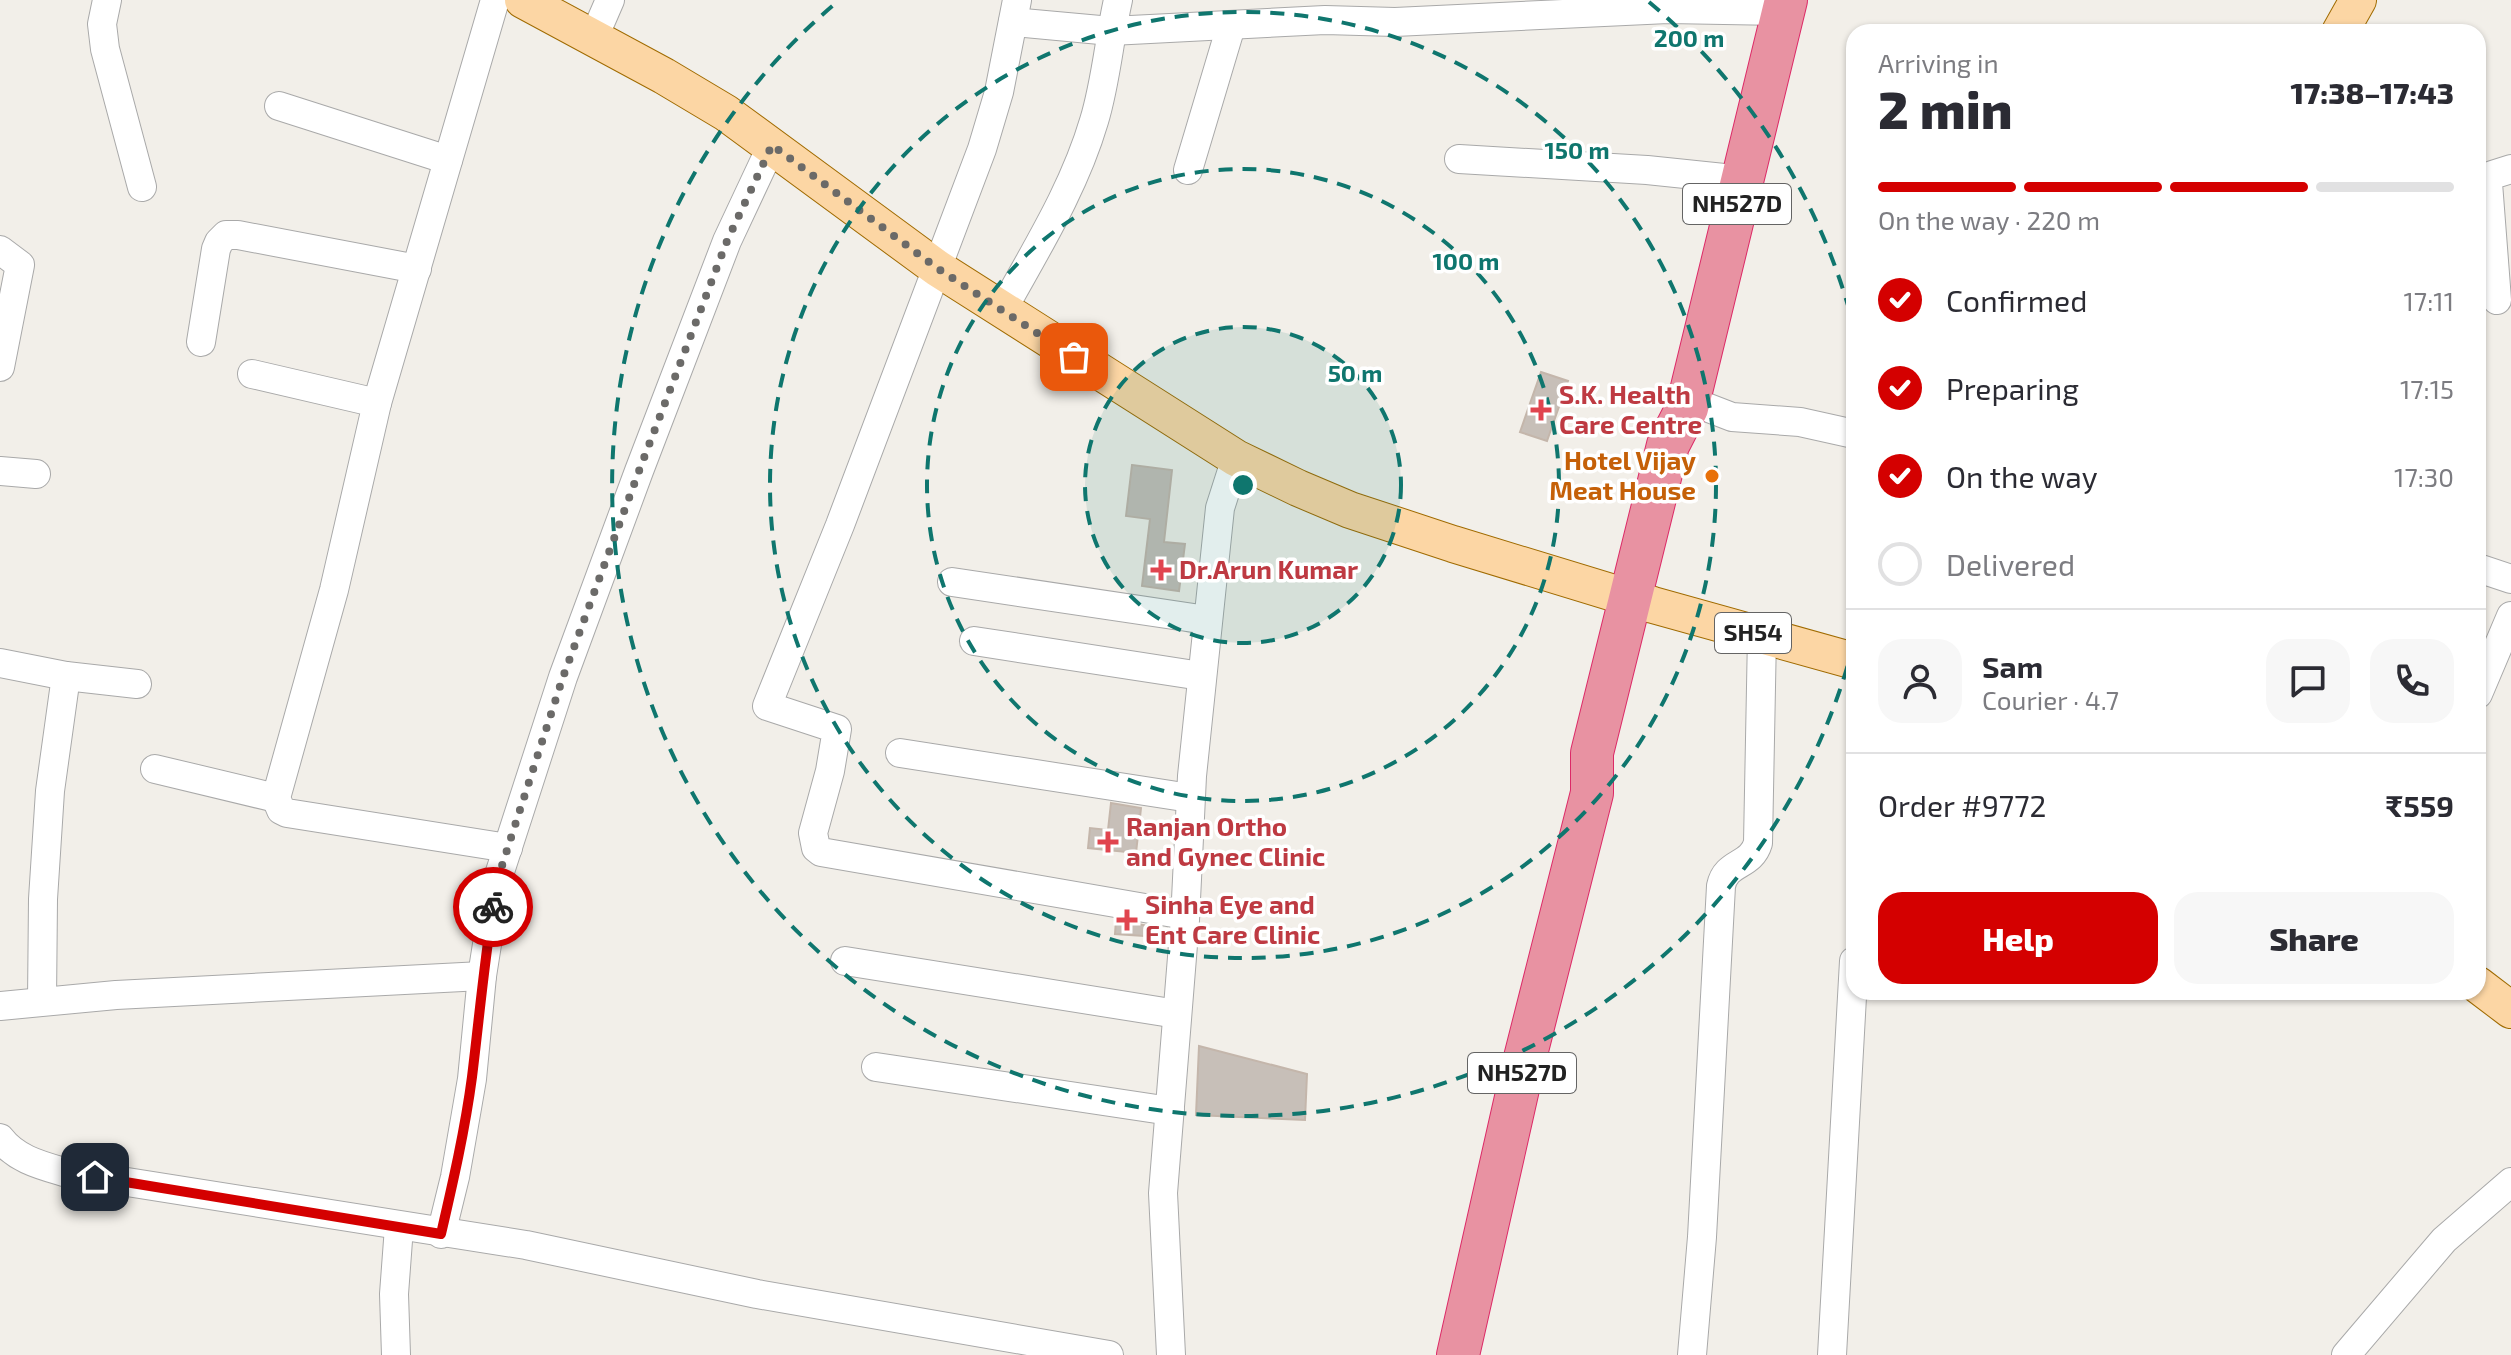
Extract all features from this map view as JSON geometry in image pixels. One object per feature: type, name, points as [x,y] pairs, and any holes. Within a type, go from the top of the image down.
[{"type":"highway","name":"NH527D","points":[[1458,1355],[1524,1062],[1592,793],[1592,753],[1641,602],[1668,445],[1688,404],[1785,5]]},
{"type":"main road","name":"SH54","points":[[523,0],[714,106],[772,145],[937,268],[1236,458],[1350,510],[1641,602],[1846,659]]},
{"type":"main road","points":[[2344,24],[2358,0]]},
{"type":"main road","points":[[2486,991],[2511,1010]]},
{"type":"street","points":[[107,0],[102,24],[105,49],[142,187]]},
{"type":"street","points":[[495,0],[377,403],[334,590],[276,798],[281,810],[287,813],[508,848]]},
{"type":"street","points":[[594,37],[610,0]]},
{"type":"street","points":[[1002,311],[1079,165],[1098,107],[1118,0]]},
{"type":"street","points":[[1185,915],[821,852],[816,848],[813,833],[830,771],[837,729],[767,706],[840,525],[986,135],[999,92],[1015,11],[1111,31],[1327,10],[1395,22],[1785,5]]},
{"type":"street","points":[[1188,170],[1221,18]]},
{"type":"street","points":[[279,106],[448,160]]},
{"type":"street","points":[[441,1234],[455,1177],[472,1079],[482,976],[497,881],[563,677],[639,471],[727,241],[772,145]]},
{"type":"street","points":[[1459,159],[1647,170],[1743,180]]},
{"type":"street","points":[[2495,301],[2488,183],[2492,175],[2511,169]]},
{"type":"street","points":[[201,342],[216,249],[226,235],[417,269]]},
{"type":"street","points":[[0,250],[20,265],[0,367]]},
{"type":"street","points":[[252,374],[377,403]]},
{"type":"street","points":[[1688,404],[1732,417],[1800,422],[1846,432]]},
{"type":"street","points":[[1171,1355],[1163,1193],[1185,915],[1190,798],[1220,508],[1236,458]]},
{"type":"street","points":[[0,471],[36,474]]},
{"type":"street","points":[[2486,571],[2511,579]]},
{"type":"street","points":[[952,582],[1207,620]]},
{"type":"street","points":[[2486,675],[2511,616]]},
{"type":"street","points":[[1692,1355],[1702,1237],[1721,886],[1725,873],[1753,855],[1758,843],[1762,635]]},
{"type":"street","points":[[974,641],[1201,676]]},
{"type":"street","points":[[0,663],[66,676],[137,684]]},
{"type":"street","points":[[42,1001],[43,899],[50,791],[66,676]]},
{"type":"street","points":[[900,753],[1190,798]]},
{"type":"street","points":[[155,769],[276,798]]},
{"type":"street","points":[[845,961],[1177,1014]]},
{"type":"street","points":[[0,1006],[482,976]]},
{"type":"street","points":[[1832,1355],[1852,1000]]},
{"type":"street","points":[[876,1067],[1170,1111]]},
{"type":"street","points":[[0,1138],[29,1162],[64,1172],[441,1234],[526,1245],[757,1294],[1109,1355]]},
{"type":"street","points":[[2346,1355],[2444,1240],[2511,1182]]},
{"type":"street","points":[[396,1355],[394,1294],[399,1227]]},
{"type":"building","points":[[1541,372],[1568,381],[1547,441],[1520,432]]},
{"type":"building","points":[[1132,465],[1172,470],[1164,542],[1185,544],[1179,591],[1142,586],[1150,519],[1126,516]]},
{"type":"building","points":[[1111,803],[1141,808],[1136,853],[1088,848],[1090,828],[1108,830]]},
{"type":"building","points":[[1116,920],[1160,928],[1159,937],[1115,934]]},
{"type":"building","points":[[1199,1046],[1307,1074],[1305,1120],[1196,1115]]},
{"type":"way so far","points":[[493,907],[497,881],[563,677],[727,241],[772,145],[937,268],[1074,357]]},
{"type":"place","name":"S.K. Health Care Centre","points":[[1541,410]]},
{"type":"place","name":"Hotel Vijay Meat House","points":[[1712,476]]},
{"type":"place","name":"Dr.Arun Kumar","points":[[1161,570]]},
{"type":"place","name":"Ranjan Ortho and Gynec Clinic","points":[[1108,842]]},
{"type":"place","name":"Sinha Eye and Ent Care Clinic","points":[[1127,920]]},
{"type":"route","points":[[95,1177],[441,1234],[455,1177],[472,1079],[482,976],[493,907]]}]
